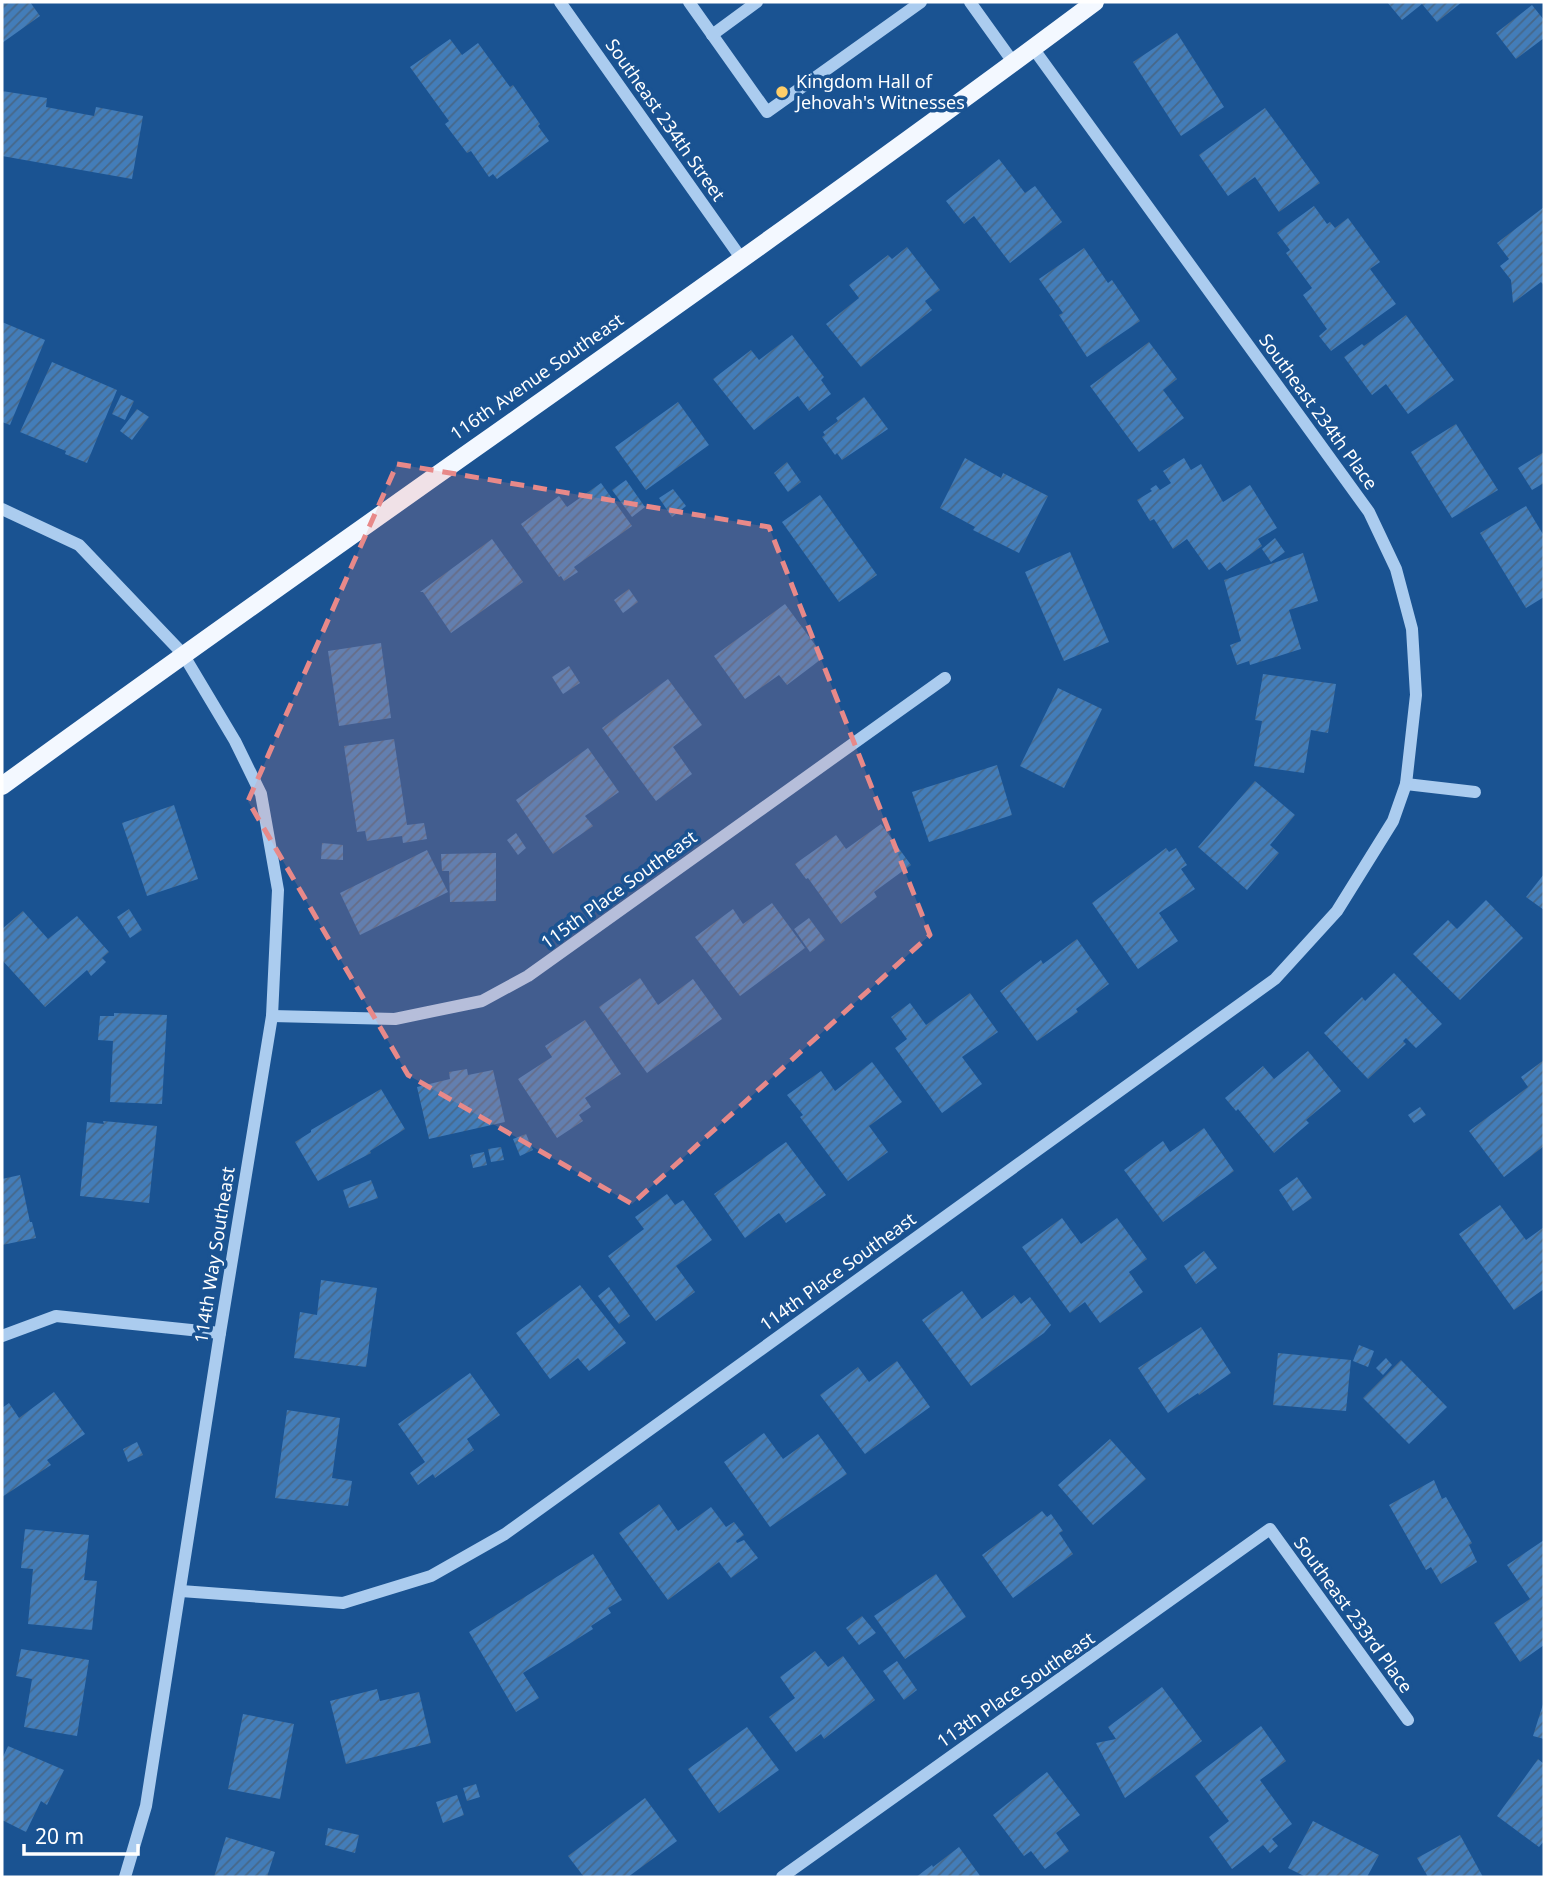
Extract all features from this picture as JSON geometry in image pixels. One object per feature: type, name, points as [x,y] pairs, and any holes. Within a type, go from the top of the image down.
[{"type":"main road","name":"116th Avenue Southeast","points":[[2,786],[1095,2]]},
{"type":"street","name":"Southeast 234th Street","points":[[560,2],[741,258]]},
{"type":"street","points":[[689,2],[767,112],[921,2]]},
{"type":"street","points":[[712,35],[757,2]]},
{"type":"street","points":[[971,2],[1013,62]]},
{"type":"street","name":"Southeast 234th Place","points":[[1034,48],[1369,512],[1396,569],[1412,629],[1416,695],[1406,783]]},
{"type":"street","points":[[2,509],[79,545],[183,654]]},
{"type":"street","name":"114th Way Southeast","points":[[125,1877],[146,1806],[272,1016],[278,890],[261,794],[235,741],[183,654]]},
{"type":"street","name":"115th Place Southeast","points":[[272,1016],[395,1019],[482,1000],[528,976],[944,678]]},
{"type":"street","points":[[1406,783],[1475,792]]},
{"type":"street","name":"114th Place Southeast","points":[[181,1591],[343,1603],[431,1576],[505,1534],[1275,978],[1338,911],[1393,821],[1406,783]]},
{"type":"street","points":[[2,1336],[56,1317],[220,1333]]},
{"type":"street","name":"Southeast 233rd Place","points":[[1270,1529],[1408,1720]]},
{"type":"street","name":"113th Place Southeast","points":[[782,1877],[1270,1529]]},
{"type":"highlighted area","points":[[397,464],[769,527],[930,935],[632,1204],[408,1075],[248,801]]},
{"type":"building","points":[[2,2],[30,2],[40,16],[2,43]]},
{"type":"building","points":[[1387,2],[1462,2],[1437,22],[1422,4],[1402,20]]},
{"type":"building","points":[[1532,5],[1544,20],[1544,38],[1516,59],[1496,33]]},
{"type":"building","points":[[1177,33],[1224,107],[1181,136],[1133,62]]},
{"type":"building","points":[[450,39],[462,55],[478,43],[510,87],[513,85],[549,141],[497,179],[493,174],[489,177],[471,151],[467,153],[445,124],[449,121],[410,67]]},
{"type":"building","points":[[2,91],[47,98],[46,107],[94,116],[96,107],[143,116],[132,179],[2,156]]},
{"type":"building","points":[[1265,108],[1320,183],[1279,212],[1255,177],[1228,196],[1199,155]]},
{"type":"building","points":[[999,159],[1025,193],[1035,186],[1062,222],[1010,263],[974,216],[964,224],[946,201]]},
{"type":"building","points":[[1314,206],[1327,224],[1330,222],[1335,228],[1348,218],[1380,262],[1370,269],[1396,304],[1331,351],[1319,336],[1327,329],[1303,295],[1312,288],[1286,253],[1290,250],[1277,233]]},
{"type":"building","points":[[1544,207],[1544,286],[1541,282],[1513,303],[1511,280],[1500,266],[1509,259],[1497,243]]},
{"type":"building","points":[[907,247],[940,290],[925,301],[932,310],[861,367],[826,324],[859,298],[849,285],[888,255],[892,259]]},
{"type":"building","points":[[1084,248],[1108,283],[1112,280],[1140,321],[1087,357],[1059,315],[1063,313],[1039,279]]},
{"type":"building","points":[[1406,315],[1454,380],[1408,414],[1386,384],[1372,395],[1344,357],[1362,344],[1364,346]]},
{"type":"building","points":[[2,322],[45,340],[10,425],[2,422]]},
{"type":"building","points":[[792,335],[824,377],[821,380],[831,394],[809,411],[798,396],[754,430],[713,379],[751,350],[759,360]]},
{"type":"building","points":[[1149,342],[1177,379],[1163,390],[1184,418],[1139,452],[1090,386]]},
{"type":"building","points":[[52,362],[117,390],[87,463],[20,432]]},
{"type":"building","points":[[121,395],[134,401],[125,420],[112,414]]},
{"type":"building","points":[[864,397],[888,429],[842,460],[822,437],[825,435],[823,432],[838,421],[836,418]]},
{"type":"building","points":[[678,402],[709,445],[646,490],[615,447]]},
{"type":"building","points":[[137,409],[149,417],[132,440],[120,431]]},
{"type":"building","points":[[1456,424],[1498,490],[1452,518],[1411,452]]},
{"type":"building","points":[[1544,452],[1544,483],[1532,490],[1518,468]]},
{"type":"building","points":[[965,458],[1001,478],[1003,473],[1048,496],[1019,553],[973,530],[975,527],[940,508]]},
{"type":"building","points":[[1184,458],[1191,470],[1201,464],[1223,502],[1250,485],[1277,528],[1258,539],[1262,546],[1227,571],[1220,562],[1209,570],[1187,539],[1173,549],[1154,519],[1150,521],[1137,500],[1152,491],[1150,489],[1156,485],[1160,490],[1171,483],[1163,471]]},
{"type":"building","points":[[787,462],[801,482],[788,492],[774,473]]},
{"type":"building","points":[[626,480],[645,507],[632,517],[612,490]]},
{"type":"building","points":[[601,483],[632,526],[574,567],[578,572],[564,581],[521,524],[559,496],[567,507]]},
{"type":"building","points":[[673,489],[686,506],[672,517],[659,498]]},
{"type":"building","points":[[820,495],[877,575],[839,602],[782,522]]},
{"type":"building","points":[[1526,506],[1544,536],[1544,597],[1526,608],[1480,533]]},
{"type":"building","points":[[1275,538],[1285,552],[1271,562],[1262,549]]},
{"type":"building","points":[[492,539],[523,582],[451,633],[423,592],[420,592]]},
{"type":"building","points":[[1070,552],[1109,642],[1064,661],[1025,572]]},
{"type":"building","points":[[1303,553],[1318,601],[1289,610],[1301,649],[1250,665],[1249,661],[1237,665],[1230,645],[1241,641],[1224,580]]},
{"type":"building","points":[[629,589],[638,602],[623,613],[614,600]]},
{"type":"building","points":[[785,604],[824,657],[787,685],[779,675],[745,699],[714,656]]},
{"type":"building","points":[[381,643],[391,718],[339,726],[328,651]]},
{"type":"building","points":[[569,666],[580,683],[563,694],[552,677]]},
{"type":"building","points":[[1263,674],[1336,684],[1328,733],[1311,730],[1304,773],[1254,766],[1262,721],[1255,720]]},
{"type":"building","points":[[668,679],[702,725],[673,747],[692,774],[656,801],[602,728]]},
{"type":"building","points":[[1058,688],[1102,709],[1064,788],[1020,766]]},
{"type":"building","points":[[394,739],[407,825],[424,823],[427,839],[403,843],[402,836],[367,841],[365,831],[357,832],[344,746]]},
{"type":"building","points":[[588,748],[619,792],[585,816],[593,826],[553,854],[516,800]]},
{"type":"building","points":[[997,765],[1012,815],[929,842],[912,792]]},
{"type":"building","points":[[1255,781],[1295,815],[1270,845],[1279,853],[1247,890],[1198,847]]},
{"type":"building","points":[[174,805],[198,879],[147,896],[122,823]]},
{"type":"building","points":[[881,824],[911,865],[874,892],[877,897],[841,924],[795,864],[836,835],[846,849]]},
{"type":"building","points":[[516,833],[526,848],[518,855],[507,840]]},
{"type":"building","points":[[322,843],[343,845],[343,860],[321,859]]},
{"type":"building","points":[[1166,848],[1169,852],[1176,848],[1187,865],[1181,869],[1195,889],[1159,913],[1178,941],[1138,969],[1092,903]]},
{"type":"building","points":[[427,850],[448,892],[360,935],[340,893]]},
{"type":"building","points":[[496,853],[496,901],[450,902],[449,871],[442,871],[441,854]]},
{"type":"building","points":[[1544,874],[1544,910],[1526,897]]},
{"type":"building","points":[[1486,900],[1523,938],[1460,1000],[1413,954],[1448,920],[1457,929]]},
{"type":"building","points":[[772,903],[805,948],[740,996],[695,937],[733,909],[743,924]]},
{"type":"building","points":[[129,909],[142,930],[130,938],[117,917]]},
{"type":"building","points":[[23,911],[48,939],[77,916],[109,952],[102,958],[106,962],[91,976],[87,970],[45,1007],[2,960],[2,929]]},
{"type":"building","points":[[809,918],[825,940],[810,952],[794,929]]},
{"type":"building","points":[[1077,939],[1109,984],[1076,1009],[1078,1012],[1037,1041],[1000,991],[1041,960],[1043,964]]},
{"type":"building","points":[[1394,973],[1442,1024],[1416,1048],[1406,1038],[1403,1041],[1406,1044],[1368,1079],[1324,1033],[1362,997],[1365,1001]]},
{"type":"building","points":[[640,978],[658,1005],[693,979],[722,1019],[647,1073],[599,1007]]},
{"type":"building","points":[[970,993],[998,1032],[962,1057],[982,1084],[942,1113],[895,1048],[907,1039],[891,1017],[910,1003],[926,1025]]},
{"type":"building","points":[[114,1013],[167,1015],[162,1104],[110,1102],[113,1041],[98,1040],[100,1016],[114,1016]]},
{"type":"building","points":[[585,1020],[621,1074],[585,1098],[591,1107],[579,1115],[583,1121],[557,1138],[518,1079],[552,1057],[545,1046]]},
{"type":"building","points":[[1308,1051],[1341,1091],[1306,1120],[1309,1123],[1274,1153],[1238,1109],[1236,1111],[1225,1098],[1263,1066],[1274,1079]]},
{"type":"building","points":[[1544,1060],[1544,1146],[1504,1177],[1469,1131],[1528,1087],[1521,1077]]},
{"type":"building","points":[[872,1062],[902,1102],[869,1126],[888,1152],[848,1181],[800,1117],[803,1115],[787,1095],[821,1071],[835,1091]]},
{"type":"building","points":[[467,1069],[468,1075],[493,1070],[505,1122],[429,1139],[417,1087],[450,1079],[449,1072]]},
{"type":"building","points":[[381,1089],[405,1129],[370,1151],[371,1153],[318,1181],[295,1142]]},
{"type":"building","points":[[1420,1107],[1426,1115],[1414,1123],[1408,1115]]},
{"type":"building","points":[[103,1121],[157,1126],[149,1203],[80,1196],[87,1122],[104,1124]]},
{"type":"building","points":[[1204,1128],[1234,1171],[1163,1222],[1124,1170],[1163,1141],[1170,1152]]},
{"type":"building","points":[[526,1134],[533,1150],[520,1156],[513,1139]]},
{"type":"building","points":[[786,1142],[826,1195],[786,1223],[779,1213],[745,1238],[714,1194]]},
{"type":"building","points":[[501,1147],[504,1160],[491,1162],[488,1149]]},
{"type":"building","points":[[484,1152],[487,1165],[473,1168],[470,1155]]},
{"type":"building","points":[[20,1175],[36,1238],[2,1245],[2,1179]]},
{"type":"building","points":[[1297,1177],[1312,1198],[1293,1211],[1279,1190]]},
{"type":"building","points":[[371,1180],[378,1198],[349,1208],[343,1190]]},
{"type":"building","points":[[667,1194],[675,1205],[683,1200],[712,1240],[676,1266],[695,1292],[656,1321],[608,1256],[644,1229],[635,1217]]},
{"type":"building","points":[[1500,1205],[1526,1240],[1544,1227],[1544,1289],[1514,1310],[1459,1234]]},
{"type":"building","points":[[1062,1218],[1081,1244],[1117,1218],[1147,1259],[1129,1272],[1143,1292],[1100,1323],[1085,1302],[1070,1313],[1022,1247]]},
{"type":"building","points":[[1204,1251],[1217,1268],[1196,1284],[1184,1266]]},
{"type":"building","points":[[321,1280],[377,1288],[366,1367],[294,1358],[300,1312],[317,1315]]},
{"type":"building","points":[[580,1285],[626,1343],[589,1371],[578,1358],[550,1379],[516,1333]]},
{"type":"building","points":[[609,1287],[630,1316],[619,1324],[598,1296]]},
{"type":"building","points":[[962,1291],[982,1319],[1014,1295],[1021,1304],[1030,1297],[1051,1325],[1044,1333],[971,1386],[922,1320]]},
{"type":"building","points":[[1201,1327],[1231,1373],[1168,1413],[1138,1368]]},
{"type":"building","points":[[1359,1345],[1374,1351],[1368,1367],[1353,1361]]},
{"type":"building","points":[[1278,1353],[1351,1360],[1346,1411],[1273,1405]]},
{"type":"building","points":[[1386,1358],[1392,1365],[1383,1375],[1376,1368]]},
{"type":"building","points":[[1401,1360],[1447,1407],[1409,1444],[1363,1398]]},
{"type":"building","points":[[897,1361],[930,1407],[865,1454],[820,1395],[858,1367],[869,1382]]},
{"type":"building","points":[[470,1373],[500,1415],[467,1439],[474,1450],[435,1478],[433,1474],[418,1485],[410,1473],[425,1462],[398,1424]]},
{"type":"building","points":[[54,1392],[85,1434],[47,1460],[51,1465],[2,1497],[2,1408],[9,1403],[19,1418]]},
{"type":"building","points":[[287,1410],[340,1418],[332,1478],[352,1481],[348,1506],[275,1498]]},
{"type":"building","points":[[764,1433],[783,1459],[818,1434],[847,1474],[770,1527],[724,1462]]},
{"type":"building","points":[[1110,1439],[1146,1479],[1093,1525],[1058,1485]]},
{"type":"building","points":[[137,1442],[143,1455],[128,1462],[123,1449]]},
{"type":"building","points":[[1434,1480],[1442,1499],[1446,1497],[1472,1543],[1469,1545],[1477,1562],[1441,1584],[1431,1567],[1426,1570],[1389,1505]]},
{"type":"building","points":[[659,1504],[678,1531],[711,1507],[726,1527],[734,1522],[744,1535],[737,1543],[744,1540],[758,1558],[731,1578],[719,1562],[668,1600],[619,1533]]},
{"type":"building","points":[[1042,1511],[1047,1517],[1051,1514],[1063,1531],[1059,1533],[1073,1554],[1013,1598],[982,1555]]},
{"type":"building","points":[[25,1529],[89,1535],[84,1580],[97,1581],[92,1630],[28,1624],[33,1569],[21,1568]]},
{"type":"building","points":[[1544,1540],[1544,1645],[1520,1662],[1494,1623],[1530,1599],[1507,1565]]},
{"type":"building","points":[[593,1554],[622,1600],[608,1608],[611,1613],[591,1626],[593,1629],[523,1673],[539,1698],[516,1712],[469,1632]]},
{"type":"building","points":[[936,1574],[966,1617],[905,1659],[874,1616]]},
{"type":"building","points":[[862,1616],[876,1633],[859,1645],[846,1628]]},
{"type":"building","points":[[21,1649],[89,1660],[77,1736],[24,1727],[32,1679],[16,1676]]},
{"type":"building","points":[[815,1651],[828,1667],[843,1656],[875,1700],[824,1739],[821,1734],[796,1752],[769,1717],[795,1698],[780,1677]]},
{"type":"building","points":[[897,1661],[917,1690],[904,1700],[883,1671]]},
{"type":"building","points":[[1162,1687],[1202,1741],[1125,1798],[1096,1743],[1116,1739],[1108,1727]]},
{"type":"building","points":[[377,1689],[380,1701],[419,1692],[431,1743],[346,1764],[330,1701]]},
{"type":"building","points":[[1544,1701],[1544,1739],[1533,1736]]},
{"type":"building","points":[[243,1714],[294,1724],[280,1799],[228,1789]]},
{"type":"building","points":[[1261,1726],[1286,1761],[1260,1780],[1292,1824],[1272,1839],[1278,1846],[1270,1853],[1263,1845],[1232,1869],[1209,1837],[1229,1821],[1195,1776]]},
{"type":"building","points":[[747,1727],[779,1770],[719,1813],[688,1769]]},
{"type":"building","points":[[8,1746],[64,1770],[47,1805],[41,1801],[26,1832],[2,1820],[2,1759]]},
{"type":"building","points":[[1538,1759],[1544,1764],[1544,1841],[1539,1847],[1497,1816]]},
{"type":"building","points":[[1047,1772],[1080,1815],[1056,1833],[1069,1851],[1045,1869],[1031,1851],[1024,1856],[993,1815]]},
{"type":"building","points":[[476,1784],[480,1797],[467,1801],[463,1788]]},
{"type":"building","points":[[457,1795],[464,1815],[443,1823],[436,1802]]},
{"type":"building","points":[[645,1798],[677,1841],[628,1877],[584,1877],[568,1856]]},
{"type":"building","points":[[1313,1821],[1379,1855],[1367,1877],[1306,1877],[1288,1868]]},
{"type":"building","points":[[328,1828],[359,1835],[355,1853],[325,1845]]},
{"type":"building","points":[[1460,1835],[1483,1877],[1428,1877],[1417,1858]]},
{"type":"building","points":[[226,1837],[275,1852],[267,1877],[214,1877]]},
{"type":"building","points":[[959,1847],[981,1877],[916,1877],[932,1865],[933,1867]]},
{"type":"place","name":"Kingdom Hall of Jehovah's Witnesses","points":[[782,92]]}]
